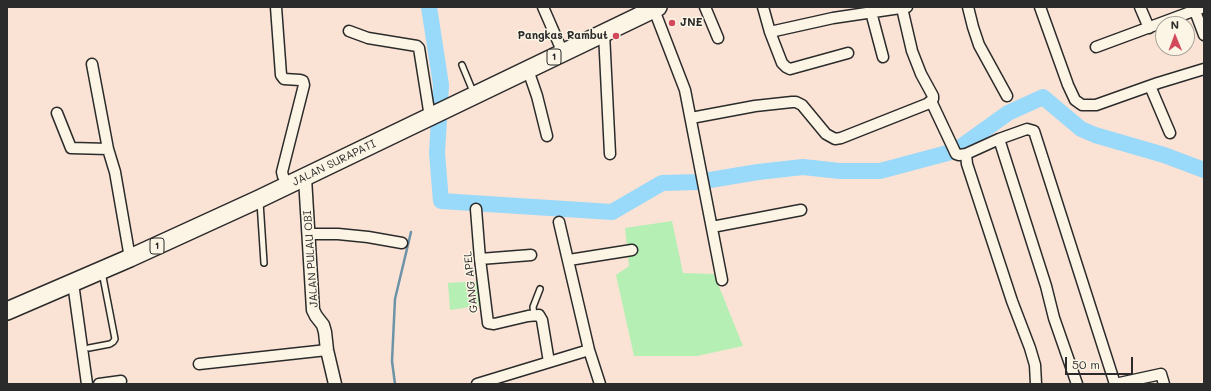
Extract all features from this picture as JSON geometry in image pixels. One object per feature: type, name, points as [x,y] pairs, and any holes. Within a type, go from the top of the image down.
[{"type":"highway","name":"JALAN SURAPATI","points":[[7,311],[130,258],[288,186],[655,8]]},
{"type":"street","points":[[276,7],[281,76],[284,79],[303,81],[304,85],[297,120],[282,172],[288,186]]},
{"type":"street","points":[[543,7],[563,53]]},
{"type":"street","points":[[705,7],[718,38]]},
{"type":"street","points":[[763,7],[770,32],[782,63],[788,68],[809,64],[848,53]]},
{"type":"street","points":[[770,32],[833,18],[907,7]]},
{"type":"street","points":[[968,7],[979,45],[1007,96]]},
{"type":"street","points":[[1040,7],[1068,85],[1078,104],[1086,106],[1096,105],[1204,69]]},
{"type":"street","points":[[1140,7],[1148,28]]},
{"type":"street","points":[[655,8],[683,83],[722,280]]},
{"type":"street","points":[[902,8],[912,51],[921,74],[933,96],[931,101],[951,142],[967,164],[1010,294],[1032,354],[1035,365],[1036,384]]},
{"type":"street","points":[[1096,47],[1199,9],[1204,35]]},
{"type":"street","points":[[871,12],[883,57]]},
{"type":"street","points":[[349,31],[368,38],[417,46],[419,48],[432,116]]},
{"type":"street","points":[[604,33],[610,154]]},
{"type":"street","points":[[92,64],[108,149],[115,172],[130,258]]},
{"type":"street","points":[[528,70],[537,96],[547,136]]},
{"type":"street","points":[[1150,86],[1170,133]]},
{"type":"street","points":[[691,118],[755,106],[792,102],[802,105],[826,134],[834,139],[841,138],[885,121],[931,101]]},
{"type":"street","points":[[57,113],[71,148],[108,149]]},
{"type":"street","points":[[961,154],[1027,129],[1034,131],[1115,384],[1161,374],[1164,384]]},
{"type":"street","points":[[999,139],[1076,384]]},
{"type":"street","name":"JALAN PULAU OBI","points":[[305,178],[313,310],[323,325],[335,384]]},
{"type":"street","name":"GANG APEL","points":[[476,209],[480,259],[488,323],[494,324],[534,315]]},
{"type":"street","points":[[712,227],[801,210]]},
{"type":"street","points":[[559,222],[590,350],[600,384]]},
{"type":"street","points":[[309,234],[338,234],[368,237],[402,243]]},
{"type":"street","points":[[568,260],[632,250]]},
{"type":"street","points":[[480,259],[531,256]]},
{"type":"street","points":[[73,283],[87,384]]},
{"type":"street","points":[[534,315],[539,315],[542,320],[549,362]]},
{"type":"street","points":[[199,364],[327,350]]},
{"type":"street","points":[[477,384],[590,350]]},
{"type":"street","points":[[99,384],[121,381]]},
{"type":"lane","points":[[462,65],[475,96]]},
{"type":"lane","points":[[259,199],[264,263]]},
{"type":"lane","points":[[89,348],[110,344],[115,339],[102,270]]},
{"type":"lane","points":[[534,315],[533,307],[540,289]]},
{"type":"green space","points":[[672,221],[683,273],[714,274],[743,346],[697,356],[634,356],[616,275],[629,266],[625,228]]},
{"type":"green space","points":[[481,281],[483,305],[450,310],[448,283]]},
{"type":"waterway","points":[[429,7],[441,85],[437,153],[441,201],[612,212],[662,183],[698,182],[758,172],[803,167],[840,171],[880,171],[955,151],[1008,113],[1043,97],[1081,129],[1095,135],[1164,155],[1204,170]]},
{"type":"waterway","points":[[395,384],[392,361],[395,299],[411,232]]},
{"type":"place","name":"JNE","points":[[672,23]]},
{"type":"place","name":"Pangkas Rambut","points":[[616,36]]}]
